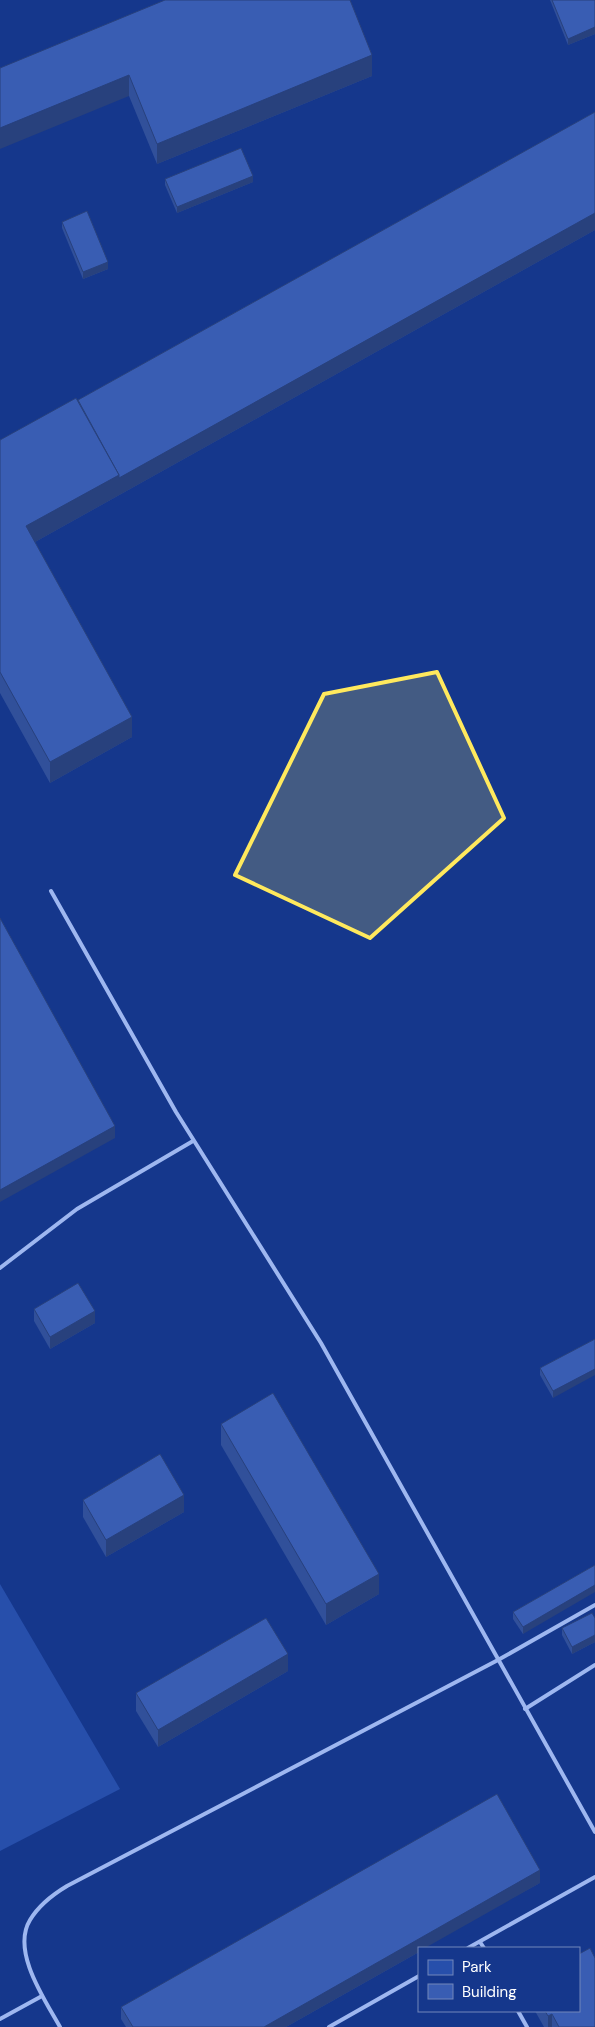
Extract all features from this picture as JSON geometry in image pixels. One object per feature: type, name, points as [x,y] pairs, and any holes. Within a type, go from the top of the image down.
[{"type":"lane","points":[[51,892],[194,1141],[317,1336],[595,1832]]},
{"type":"lane","points":[[0,1268],[77,1209],[194,1141]]},
{"type":"lane","points":[[60,2027],[33,1978],[26,1959],[25,1940],[28,1921],[49,1898],[75,1881],[498,1660],[595,1605]]},
{"type":"lane","points":[[525,1709],[595,1665]]},
{"type":"lane","points":[[470,1947],[595,1877]]},
{"type":"lane","points":[[480,1942],[483,1947]]},
{"type":"lane","points":[[329,2027],[418,1977]]},
{"type":"lane","points":[[0,2019],[42,1996]]},
{"type":"lane","points":[[519,2012],[527,2027]]},
{"type":"highlighted area","points":[[437,672],[504,818],[370,938],[235,875],[324,694]]},
{"type":"green space","points":[[0,1584],[120,1789],[0,1851]]},
{"type":"building","points":[[165,0],[350,0],[372,55],[157,144],[129,75],[0,128],[0,68]]},
{"type":"building","points":[[552,0],[595,0],[595,27],[568,39]]},
{"type":"building","points":[[595,112],[595,213],[119,478],[78,400]]},
{"type":"building","points":[[241,148],[253,176],[177,207],[165,179]]},
{"type":"building","points":[[87,211],[108,262],[83,272],[62,222]]},
{"type":"building","points":[[76,398],[119,475],[26,526],[132,717],[50,762],[0,672],[0,440]]},
{"type":"building","points":[[0,918],[115,1126],[0,1190]]},
{"type":"building","points":[[78,1283],[95,1311],[50,1337],[34,1309]]},
{"type":"building","points":[[595,1339],[595,1369],[553,1391],[540,1368]]},
{"type":"building","points":[[273,1393],[379,1574],[326,1604],[221,1424]]},
{"type":"building","points":[[160,1454],[184,1495],[106,1540],[83,1500]]},
{"type":"building","points":[[595,1565],[595,1585],[523,1627],[513,1612]]},
{"type":"building","points":[[592,1613],[595,1618],[595,1635],[572,1647],[562,1628]]},
{"type":"building","points":[[266,1618],[288,1654],[158,1730],[136,1693]]},
{"type":"building","points":[[497,1794],[540,1870],[264,2027],[133,2027],[121,2007]]},
{"type":"building","points":[[590,1948],[595,1958],[595,2027],[559,2027],[552,2014],[548,2016],[546,2012],[580,2012],[580,1953]]}]
